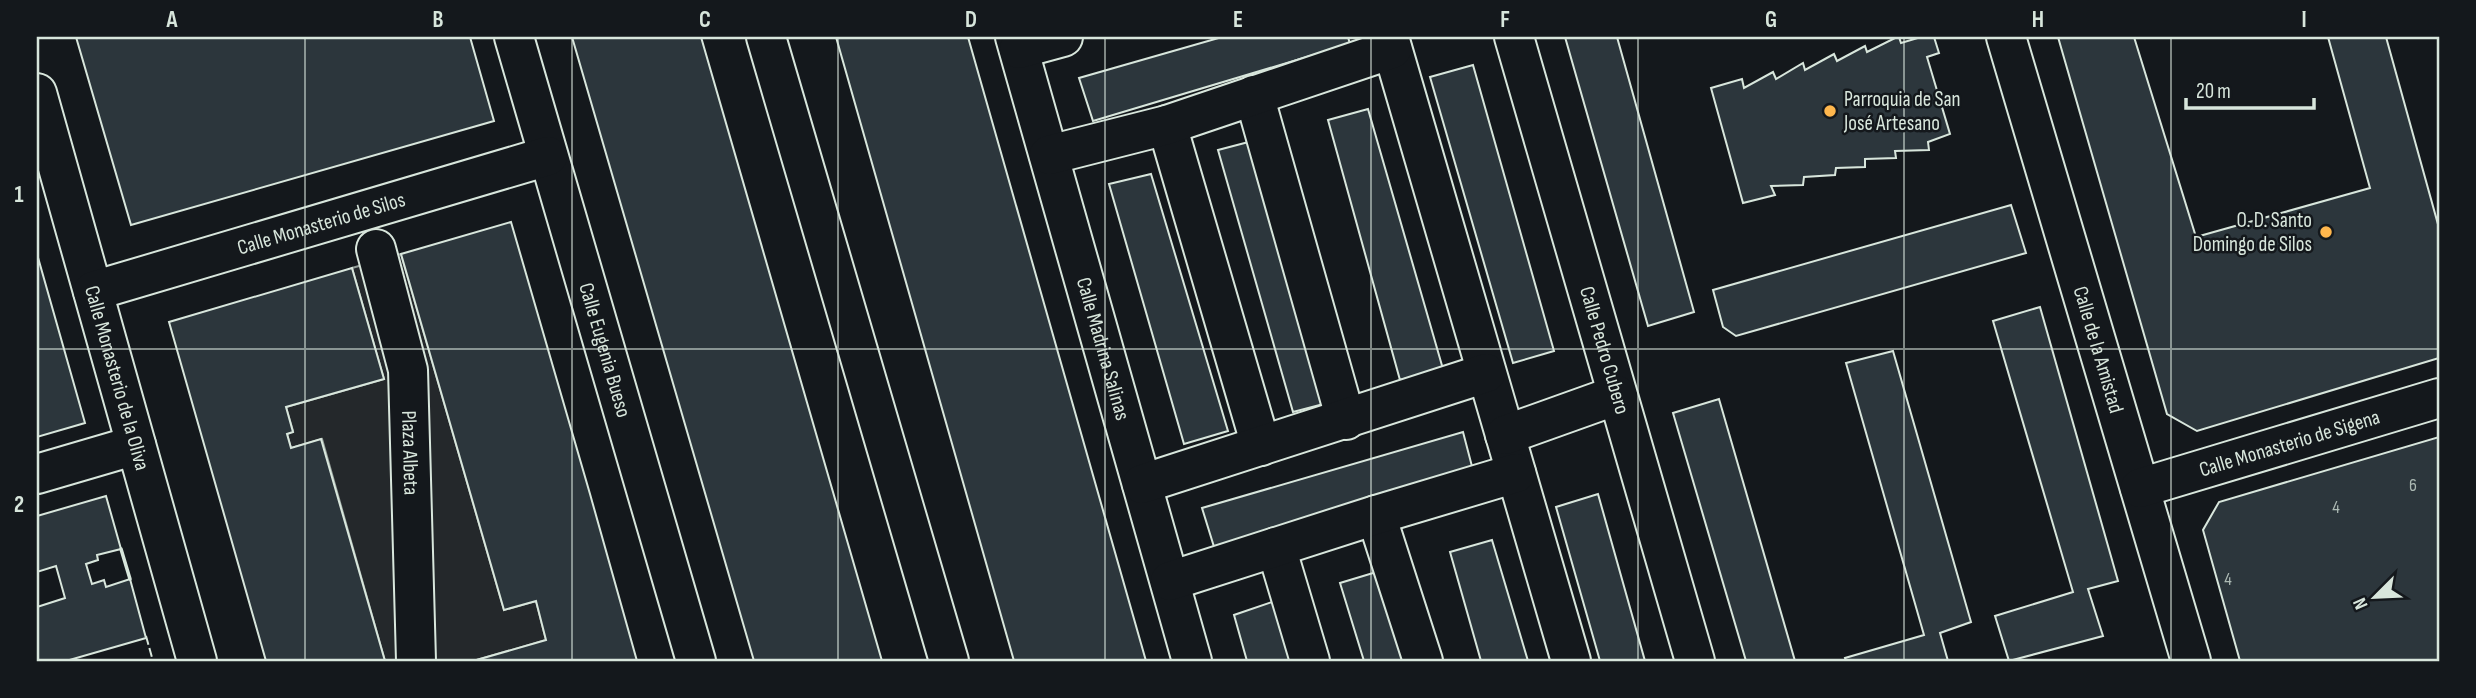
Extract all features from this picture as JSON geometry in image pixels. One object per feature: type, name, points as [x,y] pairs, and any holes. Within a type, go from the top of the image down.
[{"type":"street","name":"Calle Eugenia Bueso","points":[[514,37],[696,661]]},
{"type":"street","points":[[766,37],[949,661]]},
{"type":"street","points":[[1017,43],[1063,37]]},
{"type":"street","name":"Calle Pedro Cubero","points":[[1514,37],[1695,661]]},
{"type":"street","name":"Calle de la Amistad","points":[[2006,37],[2191,661]]},
{"type":"street","name":"Calle Madrina Salinas","points":[[1017,43],[1192,661]]},
{"type":"street","points":[[1049,155],[1167,125],[1390,43],[1571,661]]},
{"type":"street","points":[[1254,95],[1346,420]]},
{"type":"street","name":"Calle Monasterio de la Oliva","points":[[39,113],[93,291],[197,661]]},
{"type":"street","points":[[1167,125],[1261,446]]},
{"type":"street","name":"Calle Monasterio de Silos","points":[[93,291],[548,156]]},
{"type":"street","name":"Plaza Albeta","points":[[376,249],[408,370],[416,661]]},
{"type":"street","points":[[1142,484],[1486,373]]},
{"type":"street","points":[[1504,435],[1617,395]]},
{"type":"street","name":"Calle Monasterio de Sigena","points":[[2140,488],[2439,398]]},
{"type":"street","points":[[37,474],[136,445]]},
{"type":"street","points":[[1170,580],[1516,473]]},
{"type":"street","points":[[1376,515],[1423,661]]},
{"type":"street","points":[[1276,547],[1310,661]]},
{"type":"shaded area","points":[[401,254],[504,610],[536,601],[546,640],[473,661],[385,661],[322,439],[291,448],[287,434],[293,431],[286,407],[384,379],[352,268]]},
{"type":"building","points":[[76,37],[470,37],[494,121],[131,225]]},
{"type":"building","points":[[572,37],[701,37],[882,661],[754,661]]},
{"type":"building","points":[[836,37],[968,37],[1146,661],[1014,661]]},
{"type":"building","points":[[1222,37],[1348,37],[1350,44],[1093,121],[1079,78]]},
{"type":"building","points":[[1565,37],[1617,37],[1694,312],[1648,326]]},
{"type":"building","name":"Parroquia de San José Artesano","points":[[1897,37],[1901,43],[1921,37],[1934,37],[1939,53],[1927,57],[1950,134],[1928,142],[1929,150],[1895,151],[1896,158],[1865,159],[1865,167],[1836,168],[1835,175],[1804,177],[1803,185],[1771,186],[1775,195],[1743,203],[1711,88],[1742,79],[1744,88],[1773,72],[1776,79],[1803,63],[1805,70],[1834,54],[1837,61],[1865,46],[1867,52]]},
{"type":"building","name":"O. D. Santo Domingo de Silos","points":[[2058,37],[2134,37],[2196,237],[2370,188],[2328,37],[2386,37],[2439,228],[2439,358],[2197,431],[2167,414]]},
{"type":"building","points":[[1473,65],[1554,351],[1513,363],[1430,77]]},
{"type":"building","points":[[1368,109],[1443,369],[1400,380],[1328,120]]},
{"type":"building","points":[[1260,139],[1335,401],[1293,412],[1218,150]]},
{"type":"building","points":[[1151,174],[1228,431],[1184,444],[1109,184]]},
{"type":"building","points":[[2011,205],[2026,253],[1736,336],[1723,327],[1713,290]]},
{"type":"building","points":[[511,222],[637,661],[473,661],[546,640],[536,601],[504,610],[401,254]]},
{"type":"building","points":[[37,254],[85,423],[37,437]]},
{"type":"building","points":[[352,268],[384,379],[286,407],[293,432],[287,434],[291,448],[321,439],[385,661],[266,661],[169,322]]},
{"type":"building","points":[[2040,307],[2118,581],[2088,589],[2103,636],[2009,661],[1995,616],[2073,592],[1993,321]]},
{"type":"building","points":[[1893,351],[1971,622],[1940,633],[1948,661],[1846,661],[1845,658],[1924,635],[1846,363]]},
{"type":"building","points":[[1719,399],[1795,661],[1746,661],[1673,413]]},
{"type":"building","points":[[1463,432],[1474,474],[1215,550],[1202,508]]},
{"type":"building","points":[[2439,437],[2439,661],[2240,661],[2203,530],[2219,502]]},
{"type":"building","points":[[1598,494],[1645,661],[1600,661],[1556,507]]},
{"type":"building","points":[[106,496],[121,549],[97,555],[98,560],[86,564],[92,584],[104,580],[106,587],[130,579],[146,638],[66,661],[37,661],[37,607],[65,598],[56,566],[37,572],[37,516]]},
{"type":"building","points":[[1492,540],[1528,661],[1481,661],[1450,552]]},
{"type":"building","points":[[1383,570],[1410,661],[1364,661],[1340,583]]},
{"type":"building","points":[[1275,601],[1292,661],[1247,661],[1234,615]]},
{"type":"fence","points":[[146,636],[153,661]]},
{"type":"wall","points":[[121,549],[130,579]]},
{"type":"place","name":"Parroquia de San José Artesano","points":[[1830,111]]},
{"type":"place","name":"O. D. Santo Domingo de Silos","points":[[2326,232]]}]
